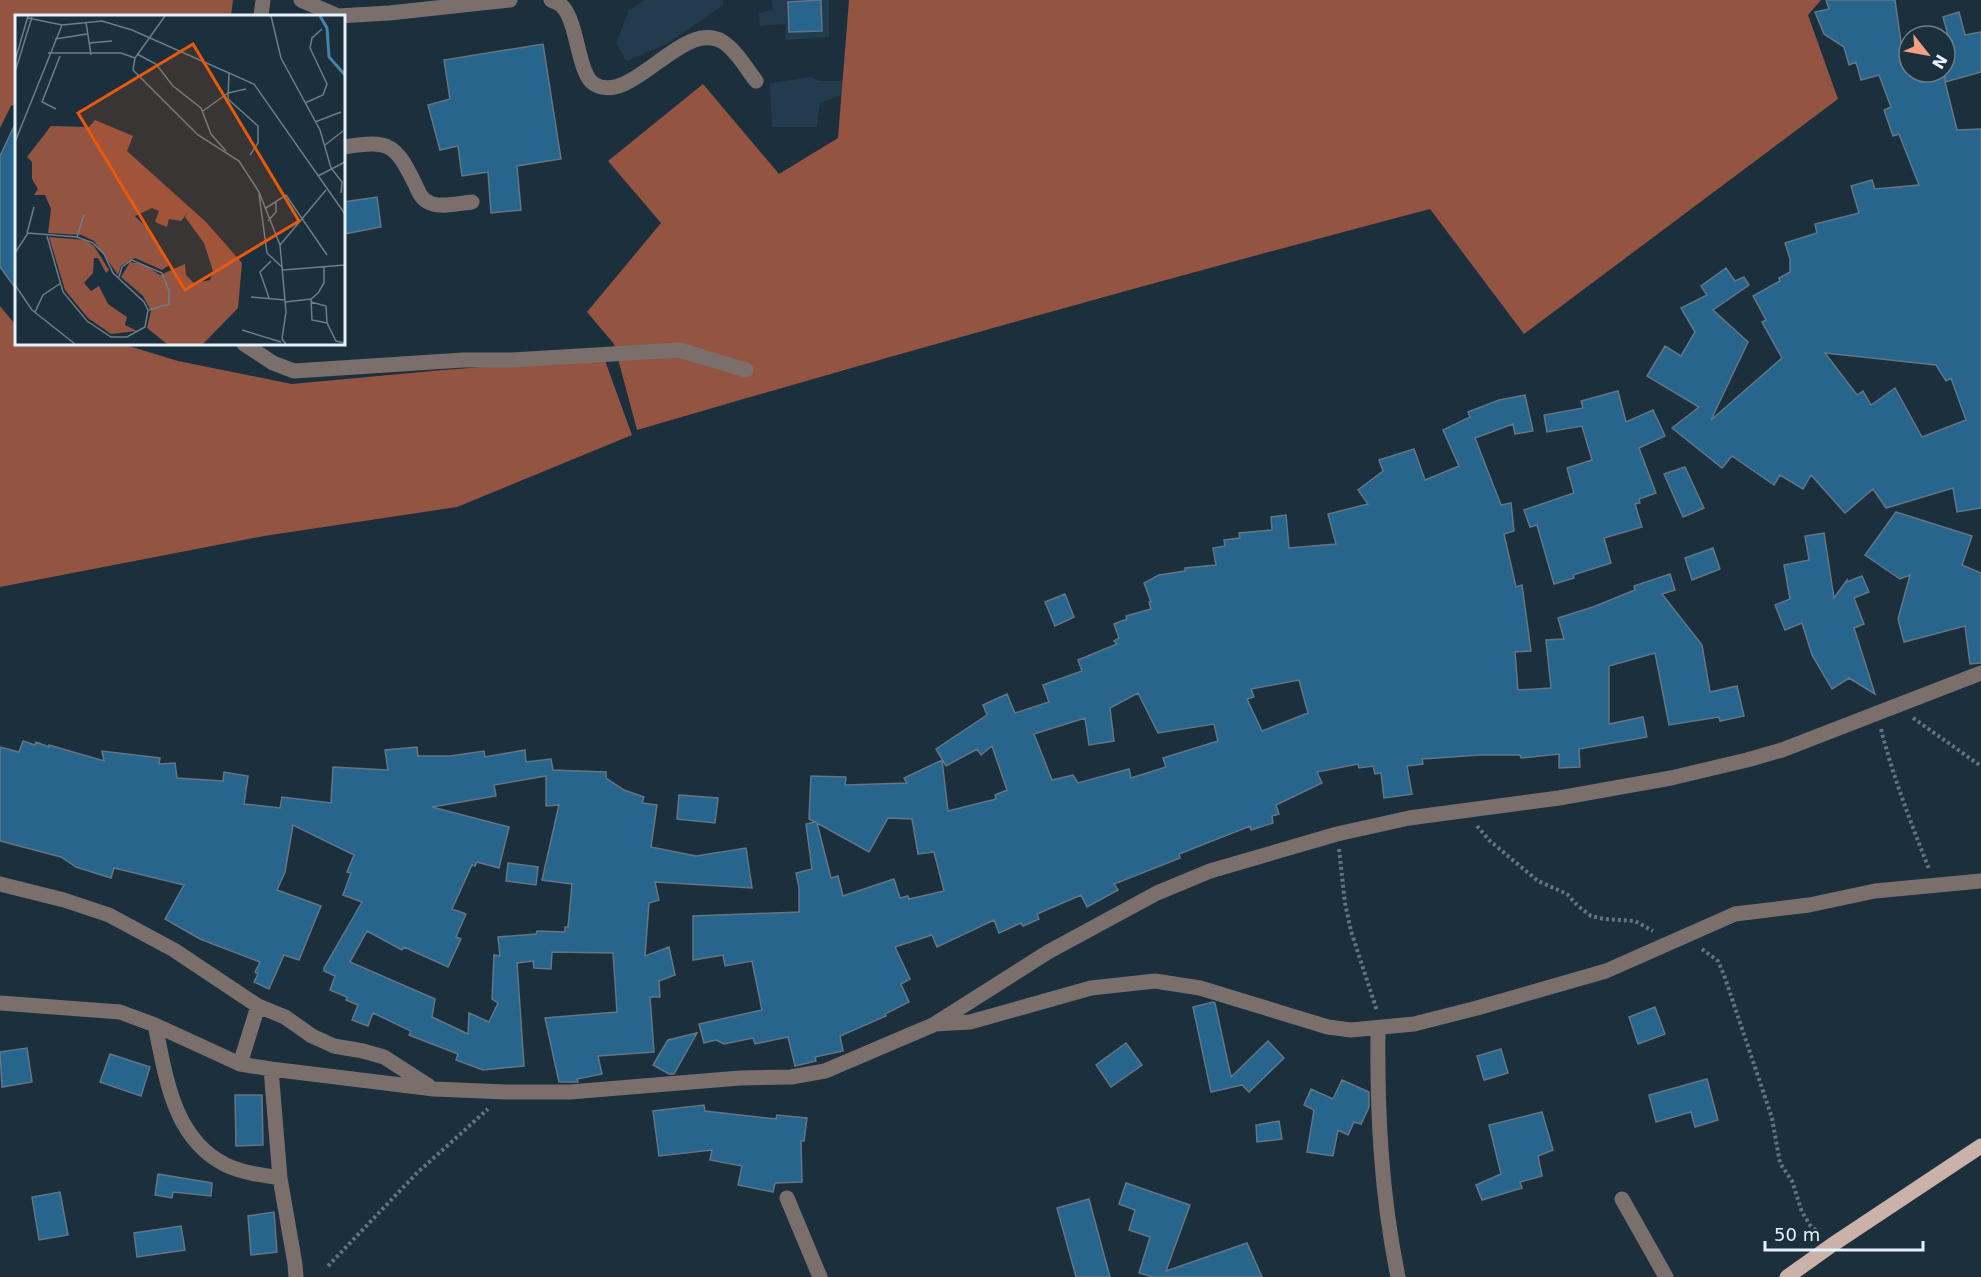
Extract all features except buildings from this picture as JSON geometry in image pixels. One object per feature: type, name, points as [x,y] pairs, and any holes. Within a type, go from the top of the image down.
[{"type":"main road","points":[[1787,1277],[1981,1146]]},
{"type":"street","points":[[261,15],[262,0]]},
{"type":"street","points":[[301,0],[336,15]]},
{"type":"street","points":[[345,16],[510,0]]},
{"type":"street","points":[[551,0],[564,8],[587,76],[594,84],[614,87],[625,83],[690,41],[708,37],[722,42],[735,53],[756,81]]},
{"type":"street","points":[[345,147],[372,143],[390,147],[404,161],[424,200],[433,205],[472,202]]},
{"type":"street","points":[[246,345],[273,363],[294,370],[679,350],[746,370]]},
{"type":"street","points":[[0,1003],[120,1012],[156,1025],[240,1064],[435,1089],[570,1092],[740,1078],[791,1077],[825,1071],[933,1025],[1048,952],[1157,893],[1210,871],[1338,834],[1409,818],[1559,798],[1747,760],[1782,750],[1981,672]]},
{"type":"street","points":[[933,1025],[970,1022],[1091,988],[1155,981],[1200,988],[1328,1027],[1351,1030],[1414,1024],[1606,971],[1735,914],[1809,905],[1875,891],[1981,880]]},
{"type":"street","points":[[0,884],[64,900],[109,915],[174,950],[258,1006],[285,1017],[312,1036],[334,1046],[384,1057],[435,1089]]},
{"type":"street","points":[[240,1064],[258,1006]]},
{"type":"street","points":[[156,1025],[167,1082],[179,1116],[190,1135],[207,1152],[226,1164],[252,1173],[280,1178]]},
{"type":"street","points":[[1381,1028],[1377,1084],[1381,1172],[1388,1228],[1398,1277]]},
{"type":"street","points":[[271,1069],[280,1178],[296,1277]]},
{"type":"street","points":[[787,1198],[820,1277]]},
{"type":"street","points":[[1622,1199],[1665,1277]]},
{"type":"path","points":[[1936,886],[1887,755],[1881,728],[1888,710],[1981,766]]},
{"type":"path","points":[[1466,811],[1478,828],[1503,852],[1538,881],[1567,894],[1591,916],[1604,920],[1635,921],[1657,933],[1706,950],[1718,961],[1772,1118],[1780,1163],[1792,1181],[1802,1212],[1810,1225],[1832,1245]]},
{"type":"path","points":[[1338,834],[1345,903],[1351,931],[1381,1028]]},
{"type":"path","points":[[328,1266],[417,1173],[506,1092]]},
{"type":"shaded area","points":[[0,0],[233,0],[231,15],[15,15],[15,104],[11,106],[0,128]]},
{"type":"shaded area","points":[[645,0],[723,0],[723,5],[667,44],[626,61],[616,43],[629,10]]},
{"type":"shaded area","points":[[772,0],[829,0],[829,37],[785,40],[786,24],[760,26],[759,13],[773,10]]},
{"type":"shaded area","points":[[849,0],[1821,0],[1808,15],[1838,99],[1524,334],[1430,209],[1032,317],[637,430],[614,344],[587,312],[661,223],[608,161],[703,84],[779,174],[838,138]]},
{"type":"shaded area","points":[[858,75],[862,87],[820,103],[817,127],[772,127],[770,83],[811,77],[819,81],[840,81]]},
{"type":"shaded area","points":[[0,306],[15,324],[15,345],[125,345],[178,361],[292,384],[604,358],[632,435],[457,507],[264,536],[0,587]]}]
